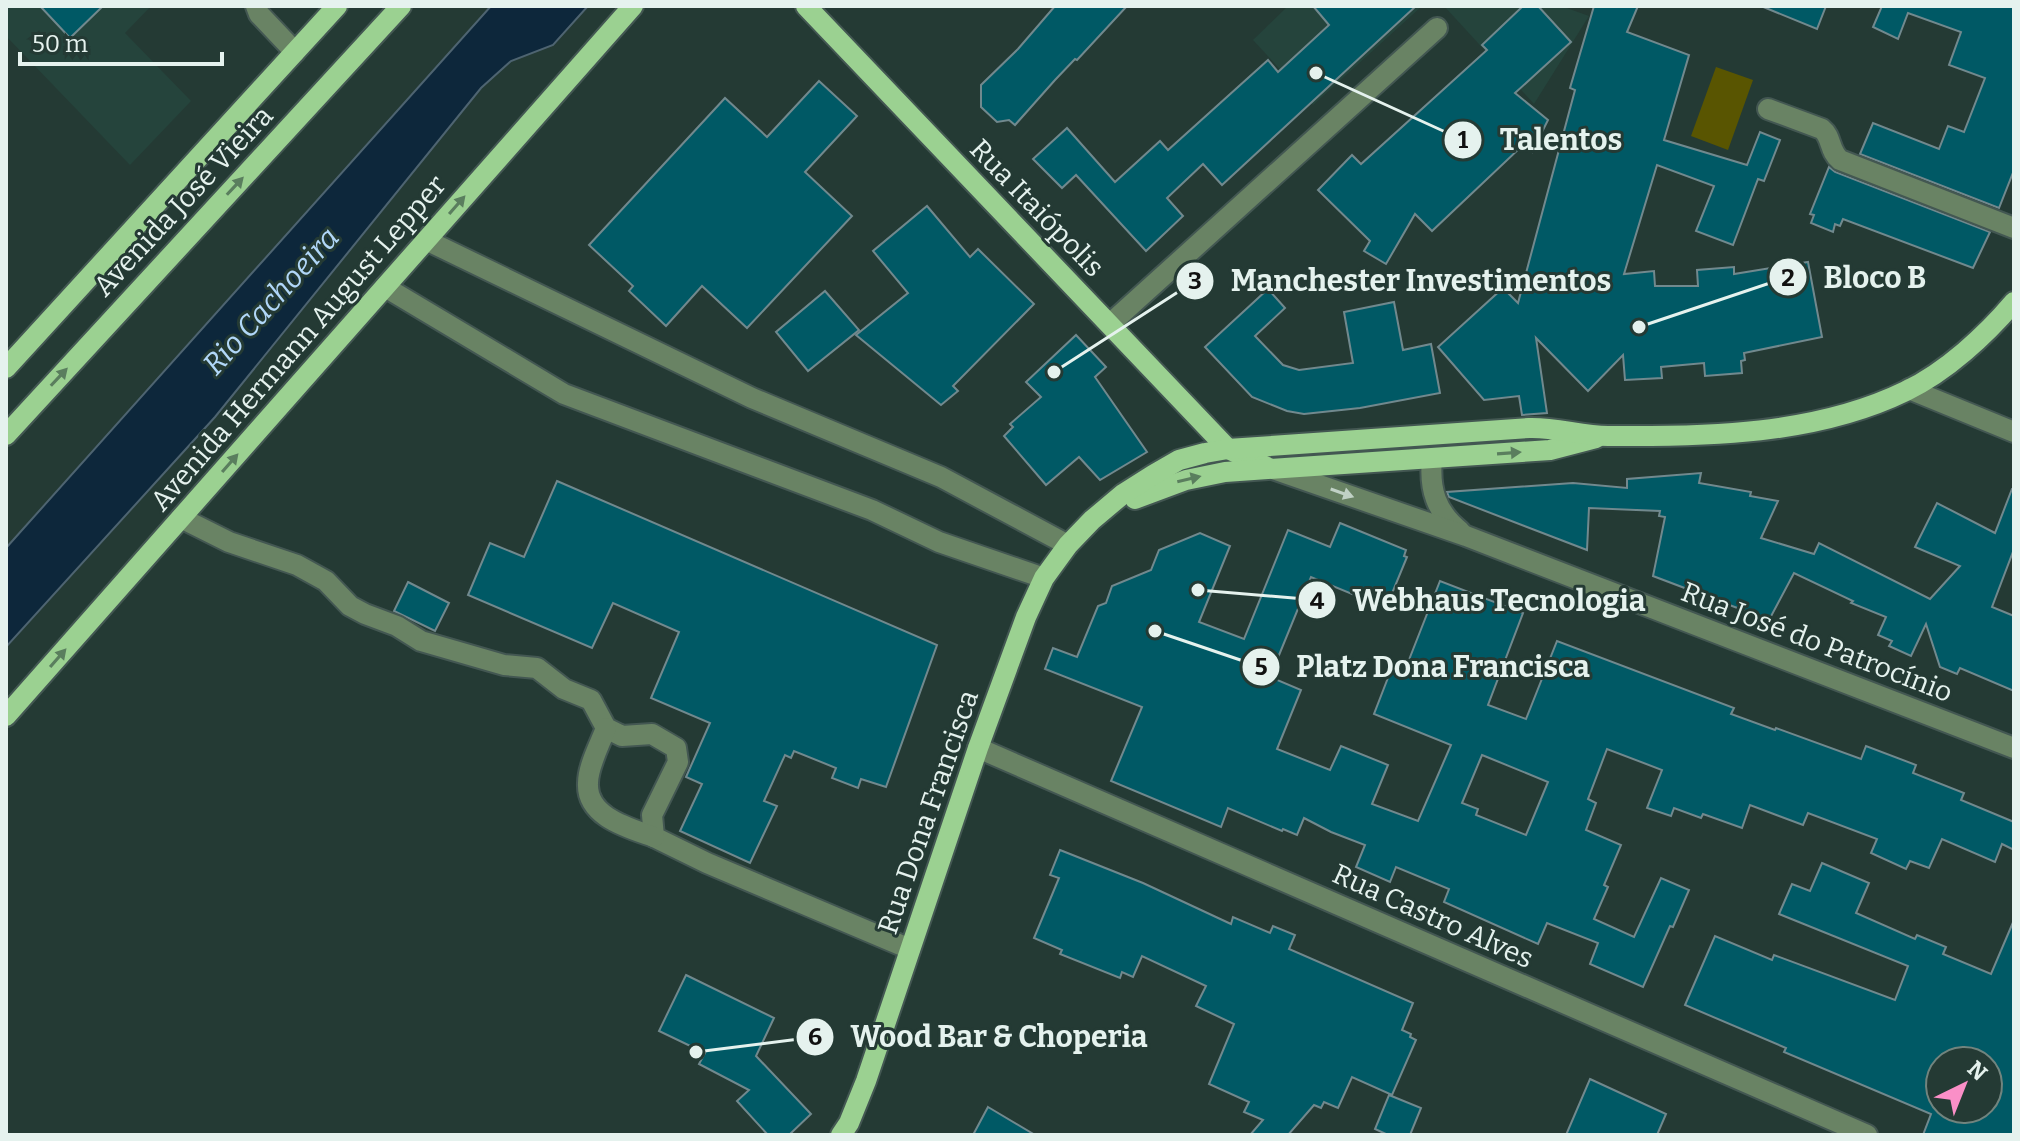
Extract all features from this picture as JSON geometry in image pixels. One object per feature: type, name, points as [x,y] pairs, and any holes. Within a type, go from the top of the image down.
[{"type":"main road","name":"Avenida José Vieira","points":[[6,368],[337,6]]},
{"type":"main road","name":"Avenida José Vieira","points":[[6,435],[401,6]]},
{"type":"main road","name":"Avenida Hermann August Lepper","points":[[6,716],[633,6]]},
{"type":"main road","name":"Rua Itaiópolis","points":[[806,6],[1228,449]]},
{"type":"main road","name":"Rua Dona Francisca","points":[[841,1135],[866,1081],[978,748],[1026,617],[1044,578],[1068,545],[1123,494],[1179,460],[1228,449],[1548,427],[1604,436],[1698,434],[1801,424],[1879,403],[1909,389],[1953,358],[2014,302]]},
{"type":"main road","points":[[1431,435],[1432,459]]},
{"type":"main road","name":"Rua Dona Francisca","points":[[1092,520],[1155,489],[1186,480],[1269,468],[1550,450],[1604,436]]},
{"type":"main road","points":[[1228,449],[1269,468]]},
{"type":"street","points":[[256,6],[259,14],[295,52]]},
{"type":"street","points":[[1110,324],[1437,28]]},
{"type":"street","points":[[1768,109],[1822,129],[1827,133],[1834,155],[1840,160],[2014,228]]},
{"type":"street","points":[[426,240],[752,398],[941,477],[1068,545]]},
{"type":"street","points":[[385,287],[564,394],[872,510],[939,542],[1044,578]]},
{"type":"street","points":[[1909,389],[2014,432]]},
{"type":"street","name":"Rua José do Patrocínio","points":[[1432,459],[1430,481],[1436,503],[1448,522],[1466,536]]},
{"type":"street","name":"Rua José do Patrocínio","points":[[1269,468],[1466,536],[2014,748]]},
{"type":"street","points":[[181,518],[229,542],[297,565],[326,581],[350,606],[397,626],[421,641],[504,665],[537,668],[564,689],[591,700],[606,728],[622,736],[652,734],[676,748],[678,762],[652,815],[654,837]]},
{"type":"street","points":[[606,728],[587,784],[592,800],[602,814],[707,863],[910,949]]},
{"type":"street","name":"Rua Castro Alves","points":[[978,748],[1867,1135]]},
{"type":"shaded area","points":[[6,6],[151,6],[125,33],[191,101],[130,165],[6,36]]},
{"type":"shaded area","points":[[1288,6],[1422,6],[1313,105],[1253,40]]},
{"type":"shaded area","points":[[1444,6],[1561,6],[1589,16],[1534,104]]},
{"type":"shaded area","points":[[1716,67],[1753,80],[1728,150],[1691,136]]},
{"type":"water","name":"Rio Cachoeira","points":[[491,6],[588,6],[553,45],[511,61],[481,88],[215,417],[6,647],[6,548]]},
{"type":"building","points":[[40,6],[103,6],[70,38]]},
{"type":"building","points":[[1055,6],[1127,6],[1015,125],[1009,120],[997,122],[981,107],[981,85]]},
{"type":"building","points":[[1313,6],[1416,6],[1222,185],[1203,164],[1167,198],[1183,216],[1146,251],[1076,175],[1062,188],[1033,159],[1067,128],[1115,182],[1160,141],[1168,150],[1268,60],[1278,72],[1329,25]]},
{"type":"building","points":[[1523,6],[1538,6],[1571,42],[1515,93],[1548,120],[1532,152],[1523,145],[1432,231],[1415,214],[1386,264],[1364,251],[1370,241],[1318,190],[1352,155],[1361,164],[1487,50],[1482,45]]},
{"type":"building","points":[[1594,6],[1638,6],[1627,32],[1689,55],[1664,140],[1747,165],[1760,132],[1780,140],[1764,181],[1758,179],[1733,245],[1696,231],[1714,186],[1657,165],[1624,274],[1654,271],[1655,286],[1698,286],[1697,270],[1734,267],[1734,274],[1808,262],[1822,337],[1744,353],[1742,373],[1705,376],[1704,363],[1661,367],[1662,378],[1625,380],[1623,355],[1588,391],[1536,338],[1547,413],[1522,415],[1519,396],[1484,400],[1438,347],[1503,288],[1518,303],[1575,90],[1570,88]]},
{"type":"building","points":[[1761,6],[1826,6],[1817,29]]},
{"type":"building","points":[[1882,6],[2014,6],[2014,170],[1999,208],[1860,154],[1873,123],[1939,149],[1948,126],[1964,132],[1985,78],[1949,65],[1961,32],[1908,13],[1898,39],[1873,27]]},
{"type":"building","points":[[819,81],[857,116],[805,172],[852,216],[747,328],[702,286],[666,326],[629,291],[633,286],[589,245],[725,98],[767,137]]},
{"type":"building","points":[[1829,167],[1990,232],[1973,268],[1843,219],[1840,226],[1835,224],[1833,232],[1811,223],[1814,215],[1810,214]]},
{"type":"building","points":[[927,206],[970,257],[978,249],[1034,304],[953,386],[958,391],[941,405],[856,335],[908,293],[873,251]]},
{"type":"building","points":[[1268,289],[1285,308],[1255,336],[1283,365],[1299,370],[1353,363],[1344,312],[1394,302],[1403,350],[1431,344],[1440,393],[1360,408],[1304,414],[1287,411],[1252,397],[1205,347]]},
{"type":"building","points":[[825,291],[859,330],[808,371],[776,332]]},
{"type":"building","points":[[1076,335],[1106,367],[1095,377],[1147,452],[1100,480],[1079,457],[1046,485],[1004,436],[1013,427],[1010,424],[1041,397],[1026,382]]},
{"type":"building","points":[[1701,473],[1699,483],[1751,492],[1750,496],[1778,501],[1761,538],[1814,554],[1819,543],[1930,599],[1960,566],[1915,547],[1937,503],[1995,533],[2014,489],[2014,549],[1992,607],[2014,616],[2014,691],[1960,668],[1957,674],[1940,667],[1926,624],[1911,656],[1889,646],[1892,641],[1878,635],[1886,617],[1851,603],[1853,601],[1794,573],[1769,620],[1653,576],[1665,517],[1659,516],[1660,511],[1589,508],[1587,550],[1449,497],[1447,492],[1573,483],[1627,488],[1627,479]]},
{"type":"building","points":[[557,481],[937,645],[886,787],[861,779],[858,788],[832,778],[836,768],[794,751],[791,758],[785,755],[764,801],[777,806],[750,863],[680,831],[702,784],[686,777],[710,723],[651,698],[679,632],[613,603],[592,648],[468,595],[490,543],[524,557]]},
{"type":"building","points":[[1340,523],[1406,550],[1404,556],[1407,557],[1386,608],[1311,577],[1270,677],[1301,690],[1277,749],[1330,770],[1341,746],[1388,765],[1372,804],[1418,821],[1451,745],[1374,714],[1391,670],[1403,675],[1440,581],[1523,613],[1488,705],[1526,719],[1557,641],[1734,708],[1731,714],[1775,730],[1861,759],[1866,746],[1916,765],[1913,773],[1964,793],[1961,800],[2014,822],[2014,850],[2002,844],[1995,862],[1942,839],[1929,868],[1910,861],[1906,869],[1871,853],[1877,839],[1808,813],[1803,825],[1750,805],[1742,828],[1703,814],[1701,818],[1674,808],[1671,816],[1647,808],[1662,770],[1607,749],[1588,799],[1596,803],[1586,830],[1621,845],[1594,919],[1634,937],[1661,878],[1689,890],[1643,987],[1590,964],[1598,943],[1547,923],[1538,944],[1444,902],[1449,889],[1396,867],[1390,882],[1356,867],[1365,845],[1304,818],[1297,835],[1228,808],[1221,827],[1111,781],[1142,707],[1045,669],[1053,648],[1077,657],[1098,606],[1106,603],[1112,586],[1151,570],[1159,550],[1200,533],[1230,546],[1199,622],[1244,639],[1288,530],[1330,547]],"holes":[[[1482,755],[1548,782],[1526,835],[1476,815],[1478,809],[1462,803]]]},
{"type":"building","points":[[408,582],[449,603],[435,631],[394,611]]},
{"type":"building","points":[[1060,850],[1143,883],[1231,924],[1233,917],[1270,933],[1273,926],[1295,935],[1289,949],[1413,1003],[1402,1030],[1416,1040],[1392,1095],[1352,1077],[1338,1108],[1324,1102],[1321,1108],[1314,1105],[1288,1135],[1250,1135],[1263,1120],[1244,1112],[1249,1102],[1209,1084],[1234,1024],[1196,1006],[1206,986],[1142,956],[1133,977],[1122,972],[1120,978],[1060,954],[1062,950],[1034,938],[1059,878],[1050,875]]},
{"type":"building","points":[[1822,863],[1869,883],[1856,913],[1915,939],[1917,935],[1946,947],[1943,954],[1991,974],[2014,920],[2014,1135],[1923,1135],[1927,1125],[2004,1125],[2004,1045],[1924,1045],[1924,1111],[1784,1052],[1786,1048],[1685,1005],[1715,936],[1772,960],[1774,955],[1895,1000],[1908,966],[1779,914],[1792,884],[1810,891]]},
{"type":"building","points":[[686,975],[774,1018],[756,1056],[811,1114],[789,1135],[768,1135],[737,1101],[749,1090],[699,1064],[705,1053],[659,1031]]},
{"type":"building","points":[[1590,1079],[1666,1114],[1657,1135],[1566,1135]]},
{"type":"building","points":[[1389,1095],[1421,1108],[1410,1135],[1388,1135],[1375,1129]]},
{"type":"building","points":[[988,1107],[1035,1135],[973,1135]]},
{"type":"place","name":"Talentos","points":[[1316,73]]},
{"type":"place","name":"Bloco B","points":[[1639,327]]},
{"type":"place","name":"Manchester Investimentos","points":[[1054,372]]},
{"type":"place","name":"Webhaus Tecnologia","points":[[1198,590]]},
{"type":"place","name":"Platz Dona Francisca","points":[[1155,631]]},
{"type":"place","name":"Wood Bar & Choperia","points":[[696,1052]]}]
